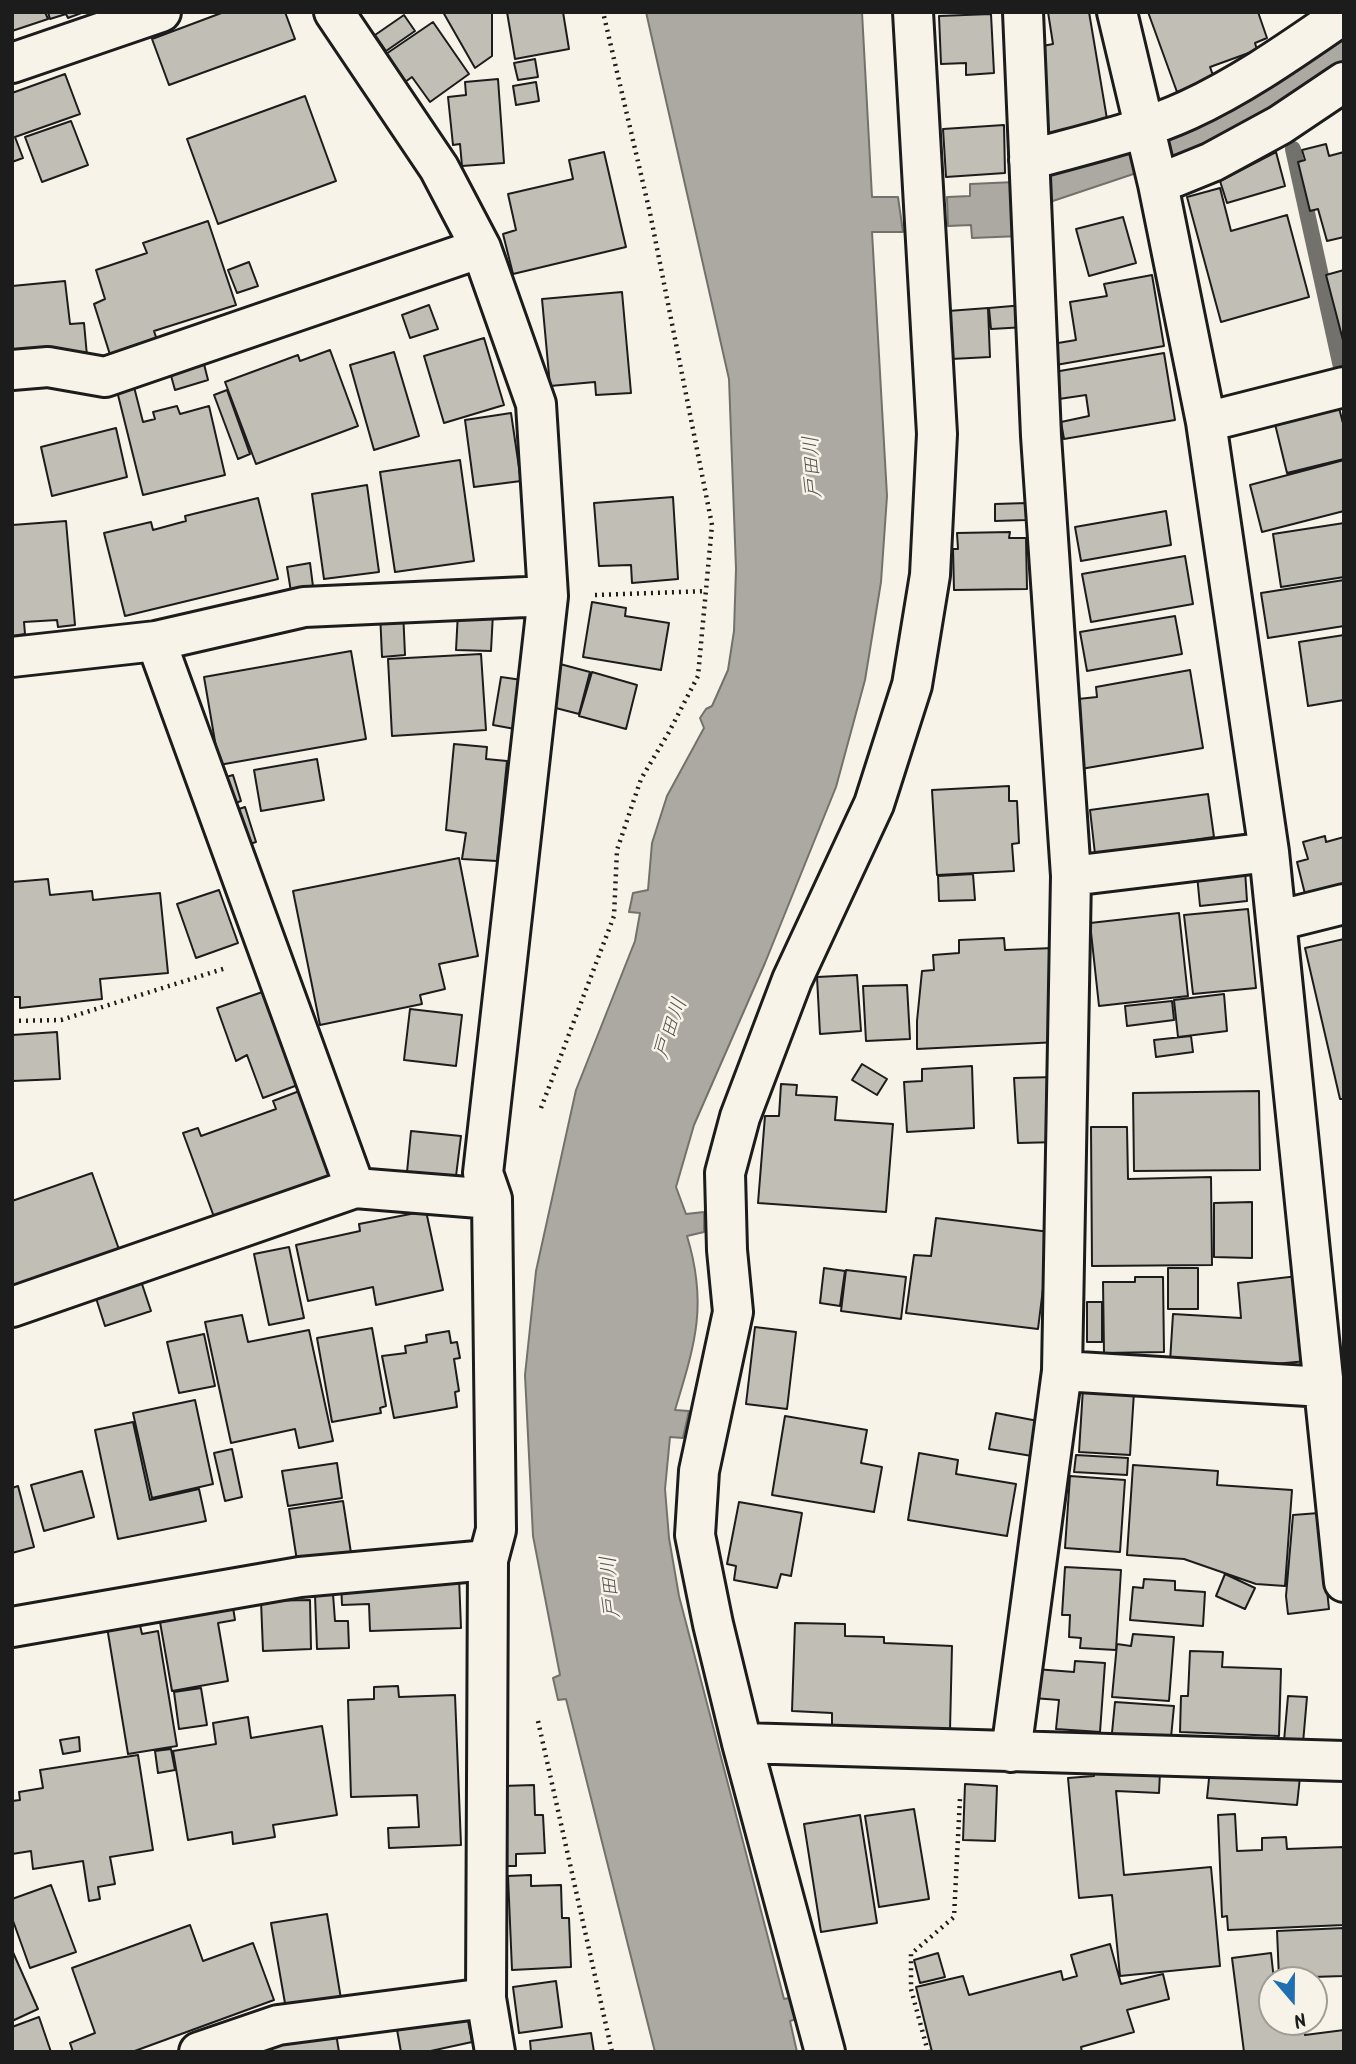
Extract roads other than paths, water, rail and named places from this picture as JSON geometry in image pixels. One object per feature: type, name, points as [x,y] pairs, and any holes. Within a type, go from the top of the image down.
[{"type":"street","points":[[12,63],[161,12]]},
{"type":"street","points":[[334,12],[439,167],[481,248],[536,404],[548,596],[484,1173],[492,1199],[496,1530],[488,1560],[486,1998],[495,2052]]},
{"type":"street","points":[[825,2052],[742,1743],[695,1535],[698,1471],[733,1312],[727,1250],[725,1173],[740,1117],[792,980],[874,804],[912,685],[930,575],[937,434],[914,12]]},
{"type":"street","points":[[1011,1752],[1062,1371],[1071,876],[1041,436],[1023,12]]},
{"type":"street","points":[[1117,12],[1158,184],[1206,422],[1269,852],[1324,1387],[1336,1427],[1344,1583]]},
{"type":"street","points":[[1029,160],[1145,127],[1187,110],[1248,79],[1344,14]]},
{"type":"street","points":[[1158,184],[1212,162],[1280,125],[1344,82]]},
{"type":"street","points":[[12,370],[48,367],[105,377],[481,248]]},
{"type":"street","points":[[1206,422],[1344,387]]},
{"type":"street","points":[[12,657],[156,641],[304,607],[548,596]]},
{"type":"street","points":[[156,641],[355,1188]]},
{"type":"street","points":[[1071,876],[1269,852]]},
{"type":"street","points":[[1276,921],[1344,904]]},
{"type":"street","points":[[12,1307],[355,1188],[492,1199]]},
{"type":"street","points":[[1062,1371],[1324,1387]]},
{"type":"street","points":[[12,1627],[300,1577],[488,1560]]},
{"type":"street","points":[[742,1743],[1344,1761]]},
{"type":"street","points":[[200,2052],[278,2025],[486,1998]]},
{"type":"water","name":"戸田川","points":[[646,12],[862,12],[872,197],[898,197],[903,232],[872,232],[887,496],[881,582],[865,680],[836,787],[765,963],[694,1125],[676,1187],[686,1214],[704,1212],[704,1232],[687,1236],[697,1283],[698,1304],[693,1344],[675,1410],[689,1411],[683,1438],[670,1437],[665,1489],[669,1538],[679,1596],[784,1999],[794,1997],[800,2018],[790,2021],[797,2052],[655,2052],[566,1699],[558,1700],[553,1678],[560,1675],[533,1536],[525,1375],[536,1271],[576,1090],[635,941],[640,913],[629,912],[633,893],[648,890],[652,843],[667,796],[704,728],[700,718],[706,709],[712,706],[728,670],[734,631],[736,569],[729,379]]},
{"type":"water","points":[[1344,32],[1344,65],[1202,151],[1017,213],[1020,236],[972,238],[971,225],[948,226],[947,197],[970,196],[970,184],[1015,182]]},
{"type":"waterway","points":[[1293,149],[1341,367]]}]
